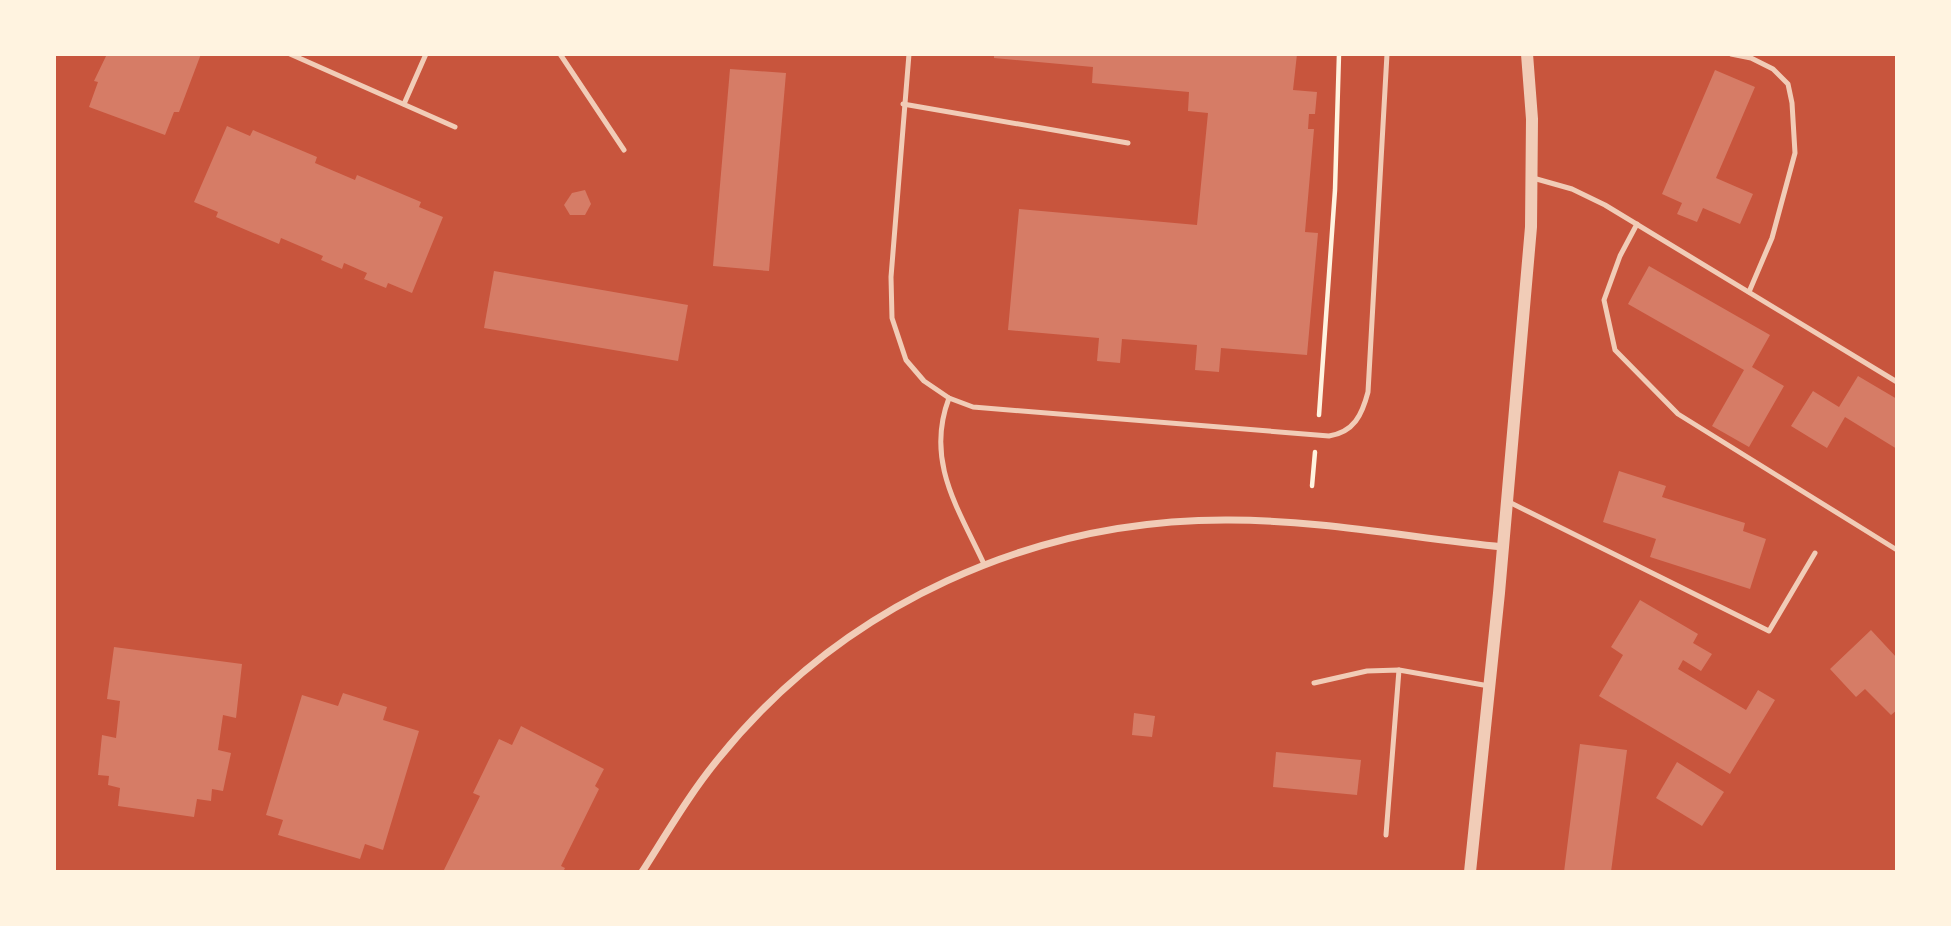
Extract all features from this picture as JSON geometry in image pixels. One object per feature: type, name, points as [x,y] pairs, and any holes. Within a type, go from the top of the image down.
[{"type":"street","points":[[1470,872],[1503,547],[1533,178],[1527,54]]},
{"type":"street","points":[[642,872],[718,759],[781,691],[876,617],[984,564],[1062,539],[1114,528],[1186,520],[1268,521],[1503,547]]},
{"type":"lane","points":[[290,54],[455,127]]},
{"type":"lane","points":[[404,104],[426,54]]},
{"type":"lane","points":[[559,54],[624,150]]},
{"type":"lane","points":[[909,54],[891,276],[892,318],[906,360],[924,381],[949,398],[973,407],[1317,435],[1343,433],[1353,426],[1360,417],[1368,392],[1387,54]]},
{"type":"lane","points":[[1731,54],[1751,58],[1773,69],[1788,84],[1792,103],[1795,153],[1772,238],[1749,292]]},
{"type":"lane","points":[[903,104],[1128,143]]},
{"type":"lane","points":[[1533,178],[1572,189],[1637,224],[1897,382]]},
{"type":"lane","points":[[1637,224],[1620,256],[1604,300],[1615,351],[1678,414],[1897,551]]},
{"type":"lane","points":[[949,398],[940,427],[940,456],[954,500],[984,564]]},
{"type":"lane","points":[[1507,501],[1769,631],[1815,553]]},
{"type":"lane","points":[[1314,683],[1367,671],[1399,670],[1489,686]]},
{"type":"lane","points":[[1386,835],[1399,670]]},
{"type":"path","points":[[1312,486],[1335,190],[1339,54]]},
{"type":"building","points":[[107,54],[201,54],[179,112],[174,112],[165,135],[89,107],[98,82],[94,81]]},
{"type":"building","points":[[994,54],[1297,54],[1293,90],[1317,92],[1315,114],[1309,114],[1308,129],[1314,129],[1305,232],[1318,233],[1307,355],[1221,348],[1219,372],[1195,370],[1197,345],[1122,339],[1120,363],[1097,361],[1099,338],[1008,330],[1019,209],[1197,225],[1208,113],[1188,111],[1189,92],[1092,83],[1093,67],[994,58]]},
{"type":"building","points":[[730,69],[786,73],[769,271],[713,266]]},
{"type":"building","points":[[1715,70],[1755,87],[1716,178],[1753,194],[1740,224],[1703,208],[1697,222],[1677,214],[1682,203],[1662,194]]},
{"type":"building","points":[[227,126],[250,136],[253,130],[317,157],[315,163],[355,180],[357,175],[421,202],[419,207],[443,217],[412,293],[388,283],[386,288],[364,279],[367,273],[344,263],[342,269],[321,260],[323,256],[281,238],[279,244],[216,217],[218,212],[194,202]]},
{"type":"building","points":[[585,190],[591,204],[585,215],[570,215],[564,205],[572,193]]},
{"type":"building","points":[[1649,266],[1770,335],[1752,367],[1784,386],[1749,447],[1712,426],[1744,370],[1628,304]]},
{"type":"building","points":[[494,271],[688,305],[678,361],[484,328]]},
{"type":"building","points":[[1858,376],[1897,399],[1897,449],[1845,417],[1827,448],[1791,426],[1813,391],[1839,407]]},
{"type":"building","points":[[1619,471],[1666,486],[1662,497],[1745,523],[1743,531],[1766,539],[1750,589],[1650,557],[1656,539],[1603,522]]},
{"type":"building","points":[[1640,600],[1698,634],[1693,643],[1712,654],[1701,671],[1683,660],[1678,669],[1746,710],[1758,690],[1775,700],[1730,774],[1599,696],[1623,655],[1611,647]]},
{"type":"building","points":[[1871,630],[1897,658],[1897,710],[1891,715],[1865,689],[1856,697],[1830,669]]},
{"type":"building","points":[[114,647],[242,664],[236,718],[223,715],[218,750],[231,753],[223,791],[212,789],[211,801],[197,799],[194,817],[118,806],[120,788],[108,785],[109,776],[98,775],[102,735],[116,738],[120,701],[107,699]]},
{"type":"building","points":[[343,693],[387,707],[383,720],[419,731],[383,850],[365,844],[360,859],[278,835],[283,820],[266,815],[302,695],[338,706]]},
{"type":"building","points":[[1134,713],[1155,716],[1152,737],[1132,735]]},
{"type":"building","points":[[521,726],[604,769],[595,786],[599,789],[561,866],[565,868],[563,872],[443,872],[480,796],[473,793],[499,739],[512,745]]},
{"type":"building","points":[[1580,744],[1627,750],[1611,872],[1564,872]]},
{"type":"building","points":[[1276,752],[1361,760],[1357,795],[1273,787]]},
{"type":"building","points":[[1677,762],[1724,792],[1702,826],[1656,798]]}]
